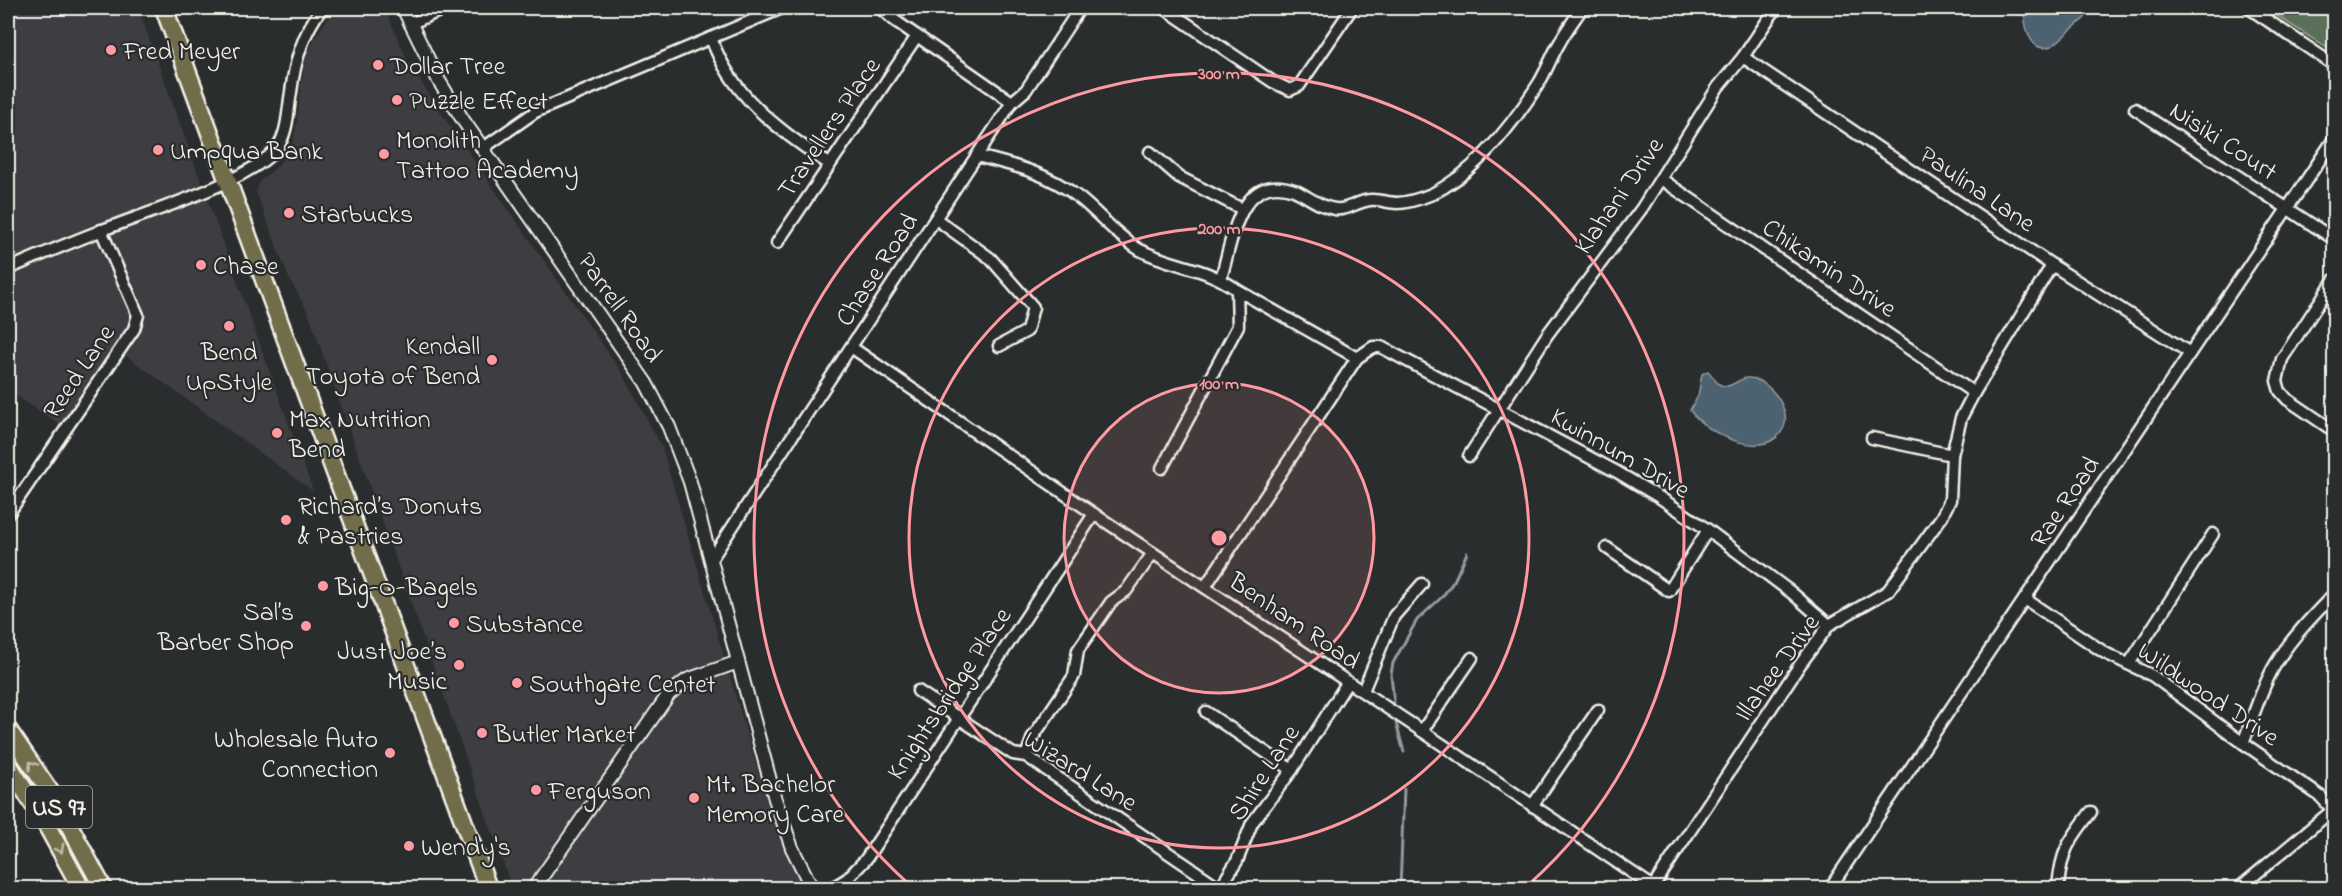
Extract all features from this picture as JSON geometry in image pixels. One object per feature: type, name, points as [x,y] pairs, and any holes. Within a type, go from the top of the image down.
[{"type":"main road","points":[[164,8],[488,888]]},
{"type":"main road","name":"US 97","points":[[8,730],[55,799],[103,888]]},
{"type":"main road","name":"US 97","points":[[8,764],[43,818],[81,888]]},
{"type":"street","points":[[8,270],[101,230],[204,191],[252,170],[268,158],[280,144],[287,123],[300,43],[322,8]]},
{"type":"street","name":"Parrell Road","points":[[403,8],[439,81],[482,149],[646,384],[669,427],[680,454],[712,558],[781,819],[792,848],[812,888]]},
{"type":"street","points":[[410,24],[446,8]]},
{"type":"street","points":[[482,149],[535,112],[782,8]]},
{"type":"street","points":[[880,8],[1012,102]]},
{"type":"street","name":"Chase Road","points":[[712,558],[1012,102],[1026,90],[1080,8]]},
{"type":"street","points":[[1164,8],[1273,82],[1290,90],[1299,86],[1352,8]]},
{"type":"street","points":[[1221,278],[1242,209],[1249,198],[1260,190],[1274,188],[1293,190],[1323,207],[1338,210],[1368,200],[1396,203],[1412,201],[1432,194],[1459,177],[1483,155],[1521,109],[1582,8]]},
{"type":"street","name":"Klahani Drive","points":[[1468,456],[1573,298],[1661,179],[1718,87],[1743,57],[1776,8]]},
{"type":"street","points":[[2249,8],[2334,65]]},
{"type":"street","name":"Travellers Place","points":[[777,243],[917,36]]},
{"type":"street","points":[[711,38],[727,73],[747,100],[774,125],[830,164]]},
{"type":"street","name":"Paulina Lane","points":[[1743,57],[2052,265],[2190,353]]},
{"type":"street","name":"Nisiki Court","points":[[2135,109],[2334,238]]},
{"type":"street","name":"Rae Road","points":[[1830,888],[2334,139]]},
{"type":"street","points":[[1150,152],[1179,177],[1242,209]]},
{"type":"street","points":[[977,156],[1042,175],[1079,198],[1133,245],[1150,255],[1221,278],[1237,290],[1357,358],[1205,587]]},
{"type":"street","name":"Chikamin Drive","points":[[1661,179],[1974,393]]},
{"type":"street","points":[[936,219],[990,258],[1033,307],[1027,331],[999,346]]},
{"type":"street","name":"Reed Lane","points":[[8,514],[134,329],[138,315],[101,230]]},
{"type":"street","name":"Illahee Drive","points":[[1654,888],[1799,666],[1829,626],[1888,591],[1941,518],[1950,500],[1952,455],[1961,418],[2052,265]]},
{"type":"street","points":[[2334,280],[2282,358],[2277,381],[2280,391],[2287,399],[2334,431]]},
{"type":"street","points":[[1162,468],[1238,326],[1237,290]]},
{"type":"street","name":"Benham Road","points":[[851,347],[1094,514],[1654,888]]},
{"type":"street","name":"Kwinnum Drive","points":[[1357,358],[1373,347],[1392,351],[1617,472],[1708,530],[1792,593],[1829,626]]},
{"type":"street","points":[[1872,438],[1952,455]]},
{"type":"street","name":"Knightsbridge Place","points":[[832,888],[847,879],[866,859],[1094,514]]},
{"type":"street","points":[[1607,548],[1669,591],[1708,530]]},
{"type":"street","points":[[2129,664],[2213,534]]},
{"type":"street","points":[[1026,756],[1033,737],[1074,676],[1078,650],[1111,602],[1126,591],[1153,553]]},
{"type":"street","points":[[1363,692],[1394,616],[1422,584]]},
{"type":"street","points":[[2243,743],[2279,658],[2301,629],[2332,596]]},
{"type":"street","name":"Wildwood Drive","points":[[2025,599],[2105,652],[2153,676],[2243,743],[2320,796],[2334,809]]},
{"type":"street","points":[[1422,731],[1472,658]]},
{"type":"street","points":[[534,888],[669,694],[687,680],[738,662]]},
{"type":"street","name":"Shire Lane","points":[[1220,888],[1238,861],[1252,823],[1292,770],[1347,683]]},
{"type":"street","name":"Wizard Lane","points":[[918,691],[1013,754],[1026,756],[1220,888]]},
{"type":"street","points":[[1532,806],[1598,710]]},
{"type":"street","points":[[1206,712],[1292,770]]},
{"type":"street","points":[[2239,888],[2334,809]]},
{"type":"street","points":[[2058,888],[2062,855],[2091,812]]},
{"type":"shaded area","points":[[8,8],[138,8],[313,491],[113,346],[62,426],[8,390]]},
{"type":"shaded area","points":[[335,8],[384,8],[409,63],[439,110],[623,374],[662,448],[771,815],[803,888],[512,888],[308,312],[288,276],[256,192],[260,181],[278,166],[292,145],[306,57],[316,36]]},
{"type":"green space","points":[[2265,8],[2334,8],[2334,54],[2330,50]]},
{"type":"water","points":[[2024,8],[2094,8],[2057,42],[2044,48],[2033,42],[2029,36]]},
{"type":"water","points":[[1708,371],[1722,386],[1728,386],[1746,378],[1762,382],[1769,388],[1781,403],[1786,420],[1776,438],[1765,443],[1751,444],[1737,441],[1722,436],[1698,419],[1690,410],[1698,396],[1702,374]]},
{"type":"waterway","points":[[1394,703],[1391,674],[1393,663],[1417,620],[1442,597],[1454,581],[1467,553]]},
{"type":"waterway","points":[[1396,723],[1404,752]]},
{"type":"waterway","points":[[1400,888],[1404,789]]},
{"type":"place","name":"Fred Meyer","points":[[111,50]]},
{"type":"place","name":"Dollar Tree","points":[[378,65]]},
{"type":"place","name":"Puzzle Effect","points":[[397,100]]},
{"type":"place","name":"Umpqua Bank","points":[[158,150]]},
{"type":"place","name":"Monolith Tattoo Academy","points":[[384,154]]},
{"type":"place","name":"Starbucks","points":[[289,213]]},
{"type":"place","name":"Chase","points":[[201,265]]},
{"type":"place","name":"Bend UpStyle","points":[[229,326]]},
{"type":"place","name":"Kendall Toyota of Bend","points":[[492,360]]},
{"type":"place","name":"Max Nutrition Bend","points":[[277,433]]},
{"type":"place","name":"Richard’s Donuts & Pastries","points":[[286,520]]},
{"type":"place","name":"Big-O-Bagels","points":[[323,586]]},
{"type":"place","name":"Substance","points":[[454,623]]},
{"type":"place","name":"Sal’s Barber Shop","points":[[306,626]]},
{"type":"place","name":"Just Joe’s Music","points":[[459,665]]},
{"type":"place","name":"Southgate Centet","points":[[517,683]]},
{"type":"place","name":"Butler Market","points":[[482,733]]},
{"type":"place","name":"Wholesale Auto Connection","points":[[390,753]]},
{"type":"place","name":"Ferguson","points":[[536,790]]},
{"type":"place","name":"Mt. Bachelor Memory Care","points":[[694,798]]},
{"type":"place","name":"Wendy's","points":[[409,846]]}]
